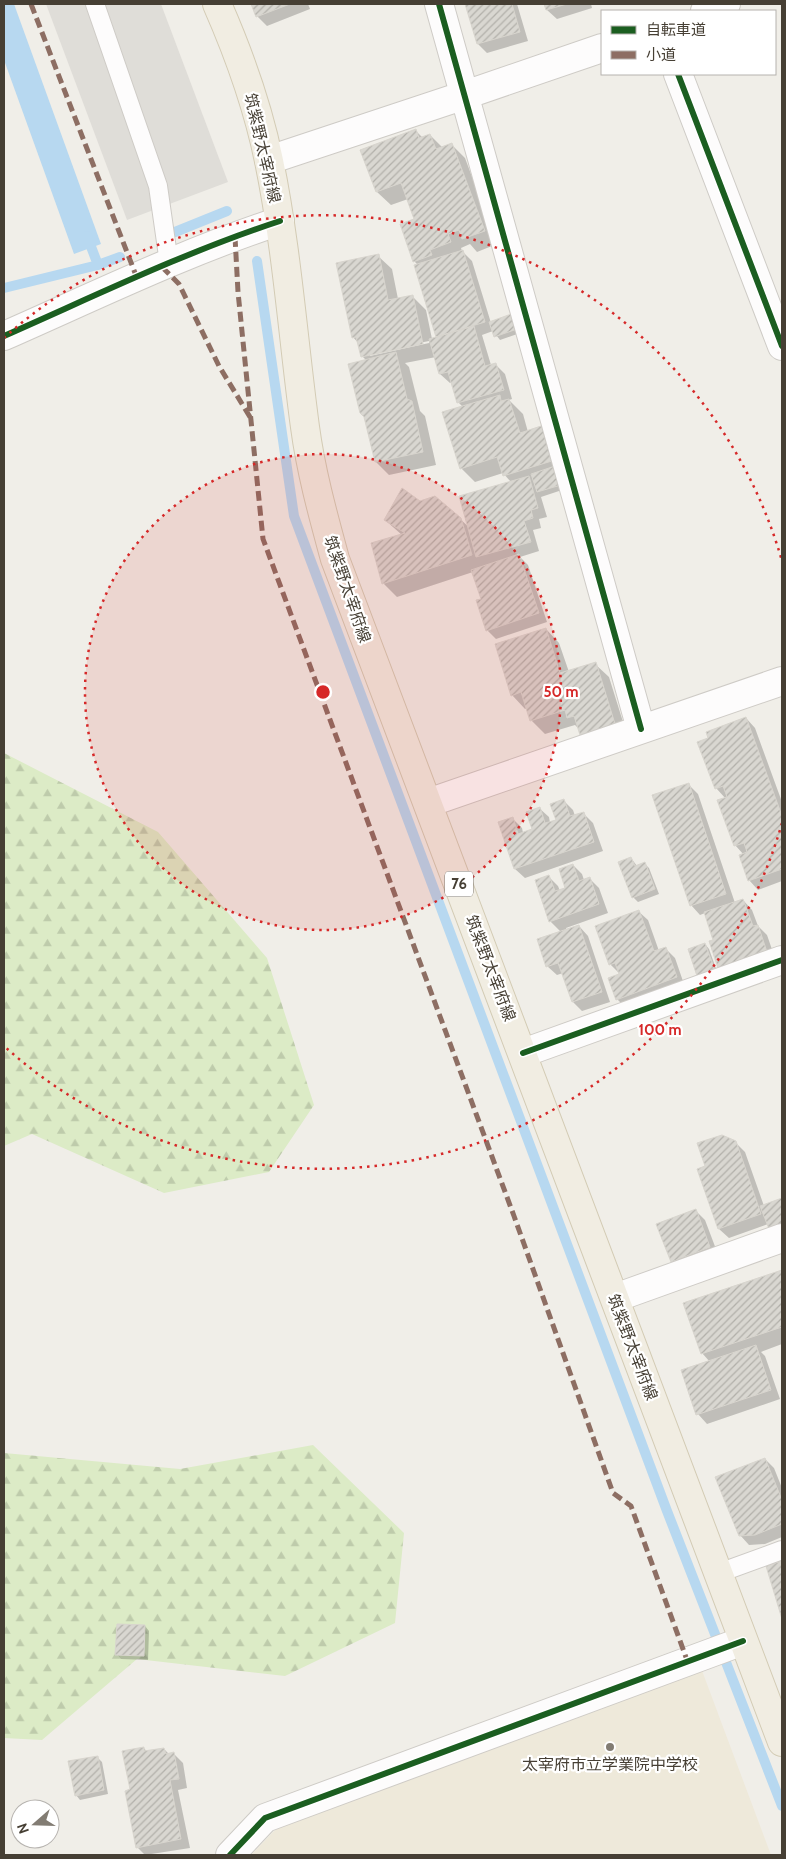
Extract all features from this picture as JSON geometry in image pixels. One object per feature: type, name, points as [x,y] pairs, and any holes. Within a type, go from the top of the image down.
[{"type":"main road","name":"筑紫野太宰府線","points":[[217,4],[238,51],[269,160],[280,221],[305,428],[317,494],[336,559],[719,1573],[738,1642],[782,1742]]},
{"type":"street","points":[[439,4],[641,729]]},
{"type":"street","points":[[708,10],[726,4]]},
{"type":"street","points":[[269,160],[601,48]]},
{"type":"street","points":[[678,75],[782,346]]},
{"type":"street","points":[[4,336],[169,263],[280,221]]},
{"type":"street","points":[[428,803],[782,681]]},
{"type":"street","points":[[523,1053],[782,960]]},
{"type":"street","points":[[615,1298],[782,1238]]},
{"type":"street","points":[[230,1855],[265,1818],[738,1642]]},
{"type":"lane","points":[[95,4],[158,186],[169,263]]},
{"type":"lane","points":[[719,1573],[782,1550]]},
{"type":"shaded area","points":[[46,4],[161,4],[228,182],[127,220]]},
{"type":"shaded area","name":"太宰府市立学業院中学校","points":[[701,1668],[771,1855],[251,1855],[278,1827]]},
{"type":"green space","points":[[4,753],[158,832],[267,958],[314,1105],[269,1172],[164,1193],[32,1134],[4,1146]]},
{"type":"green space","points":[[313,1445],[404,1533],[395,1623],[285,1676],[137,1659],[42,1740],[4,1738],[4,1453],[180,1469]]},
{"type":"water","points":[[4,4],[14,4],[101,244],[74,254],[4,60]]},
{"type":"building","points":[[251,4],[290,4],[256,17]]},
{"type":"building","points":[[465,4],[512,4],[520,32],[477,44]]},
{"type":"building","points":[[544,4],[567,4],[546,10]]},
{"type":"building","points":[[416,129],[419,138],[430,134],[436,149],[452,143],[485,231],[462,239],[459,230],[448,234],[451,242],[430,250],[432,255],[413,262],[400,224],[414,219],[401,183],[376,192],[360,150]]},
{"type":"building","points":[[463,250],[485,322],[436,337],[414,265]]},
{"type":"building","points":[[379,254],[388,300],[413,295],[423,344],[361,357],[356,337],[352,338],[336,263]]},
{"type":"building","points":[[514,313],[520,328],[494,337],[489,322]]},
{"type":"building","points":[[474,326],[485,366],[496,363],[504,390],[457,403],[448,372],[439,374],[429,339]]},
{"type":"building","points":[[396,352],[407,399],[412,401],[423,452],[375,462],[348,364]]},
{"type":"building","points":[[500,395],[501,401],[509,399],[520,433],[544,425],[555,460],[503,476],[497,457],[460,469],[442,412]]},
{"type":"building","points":[[555,466],[561,485],[537,492],[531,474]]},
{"type":"building","points":[[529,476],[538,508],[531,510],[533,518],[524,521],[531,542],[476,557],[459,496]]},
{"type":"building","points":[[402,488],[420,501],[435,496],[461,518],[472,555],[382,584],[371,543],[405,533],[384,520]]},
{"type":"building","points":[[519,554],[539,613],[486,631],[476,600],[481,599],[471,570]]},
{"type":"building","points":[[546,628],[560,673],[596,662],[615,724],[580,735],[574,716],[567,718],[565,710],[530,721],[521,692],[511,696],[495,644]]},
{"type":"building","points":[[746,717],[782,816],[782,869],[748,881],[739,855],[747,852],[744,843],[734,846],[717,800],[727,797],[723,786],[715,789],[697,742],[708,738],[706,732]]},
{"type":"building","points":[[689,783],[726,894],[690,906],[652,795]]},
{"type":"building","points":[[564,799],[570,816],[584,812],[594,842],[514,869],[498,822],[513,817],[518,834],[532,829],[526,812],[540,807],[545,823],[556,820],[550,804]]},
{"type":"building","points":[[631,857],[635,866],[645,862],[655,889],[632,898],[618,862]]},
{"type":"building","points":[[573,864],[579,881],[590,877],[599,904],[549,922],[535,880],[549,875],[555,891],[565,888],[559,869]]},
{"type":"building","points":[[743,899],[753,926],[758,925],[768,955],[719,971],[709,941],[713,940],[704,912]]},
{"type":"building","points":[[639,910],[654,951],[666,947],[677,977],[616,1000],[608,978],[619,974],[615,963],[609,965],[595,926]]},
{"type":"building","points":[[579,925],[602,992],[572,1002],[558,963],[546,967],[537,939]]},
{"type":"building","points":[[705,943],[716,973],[698,979],[688,949]]},
{"type":"building","points":[[722,1135],[736,1141],[761,1214],[718,1229],[697,1169],[705,1166],[697,1143]]},
{"type":"building","points":[[782,1198],[782,1224],[769,1229],[760,1206]]},
{"type":"building","points":[[696,1209],[710,1247],[671,1262],[656,1224]]},
{"type":"building","points":[[782,1270],[782,1327],[701,1354],[683,1303]]},
{"type":"building","points":[[756,1345],[771,1390],[696,1415],[681,1370]]},
{"type":"building","points":[[765,1458],[782,1500],[782,1524],[755,1535],[739,1536],[715,1477]]},
{"type":"building","points":[[782,1561],[782,1619],[766,1566]]},
{"type":"building","points":[[117,1624],[145,1625],[144,1656],[115,1655]]},
{"type":"building","points":[[144,1747],[144,1751],[164,1748],[166,1754],[174,1752],[179,1779],[170,1780],[181,1839],[136,1848],[125,1791],[130,1789],[122,1751]]},
{"type":"building","points":[[98,1756],[104,1790],[75,1796],[68,1761]]},
{"type":"waterway","points":[[175,232],[227,211]]},
{"type":"waterway","points":[[87,236],[98,265],[120,257]]},
{"type":"waterway","points":[[257,261],[294,516],[667,1511],[782,1806]]},
{"type":"waterway","points":[[4,288],[98,265]]},
{"type":"marked path","points":[[31,4],[137,278]]},
{"type":"marked path","points":[[235,237],[238,292],[263,539],[514,1216],[613,1493],[631,1506],[687,1660]]},
{"type":"marked path","points":[[162,267],[179,284],[219,366],[250,417]]},
{"type":"cycle path","points":[[439,4],[641,729]]},
{"type":"cycle path","points":[[678,75],[782,346]]},
{"type":"cycle path","points":[[4,336],[175,260],[280,221]]},
{"type":"cycle path","points":[[523,1053],[782,960]]},
{"type":"cycle path","points":[[230,1855],[265,1818],[743,1641]]},
{"type":"place","name":"太宰府市立学業院中学校","points":[[610,1747]]}]
